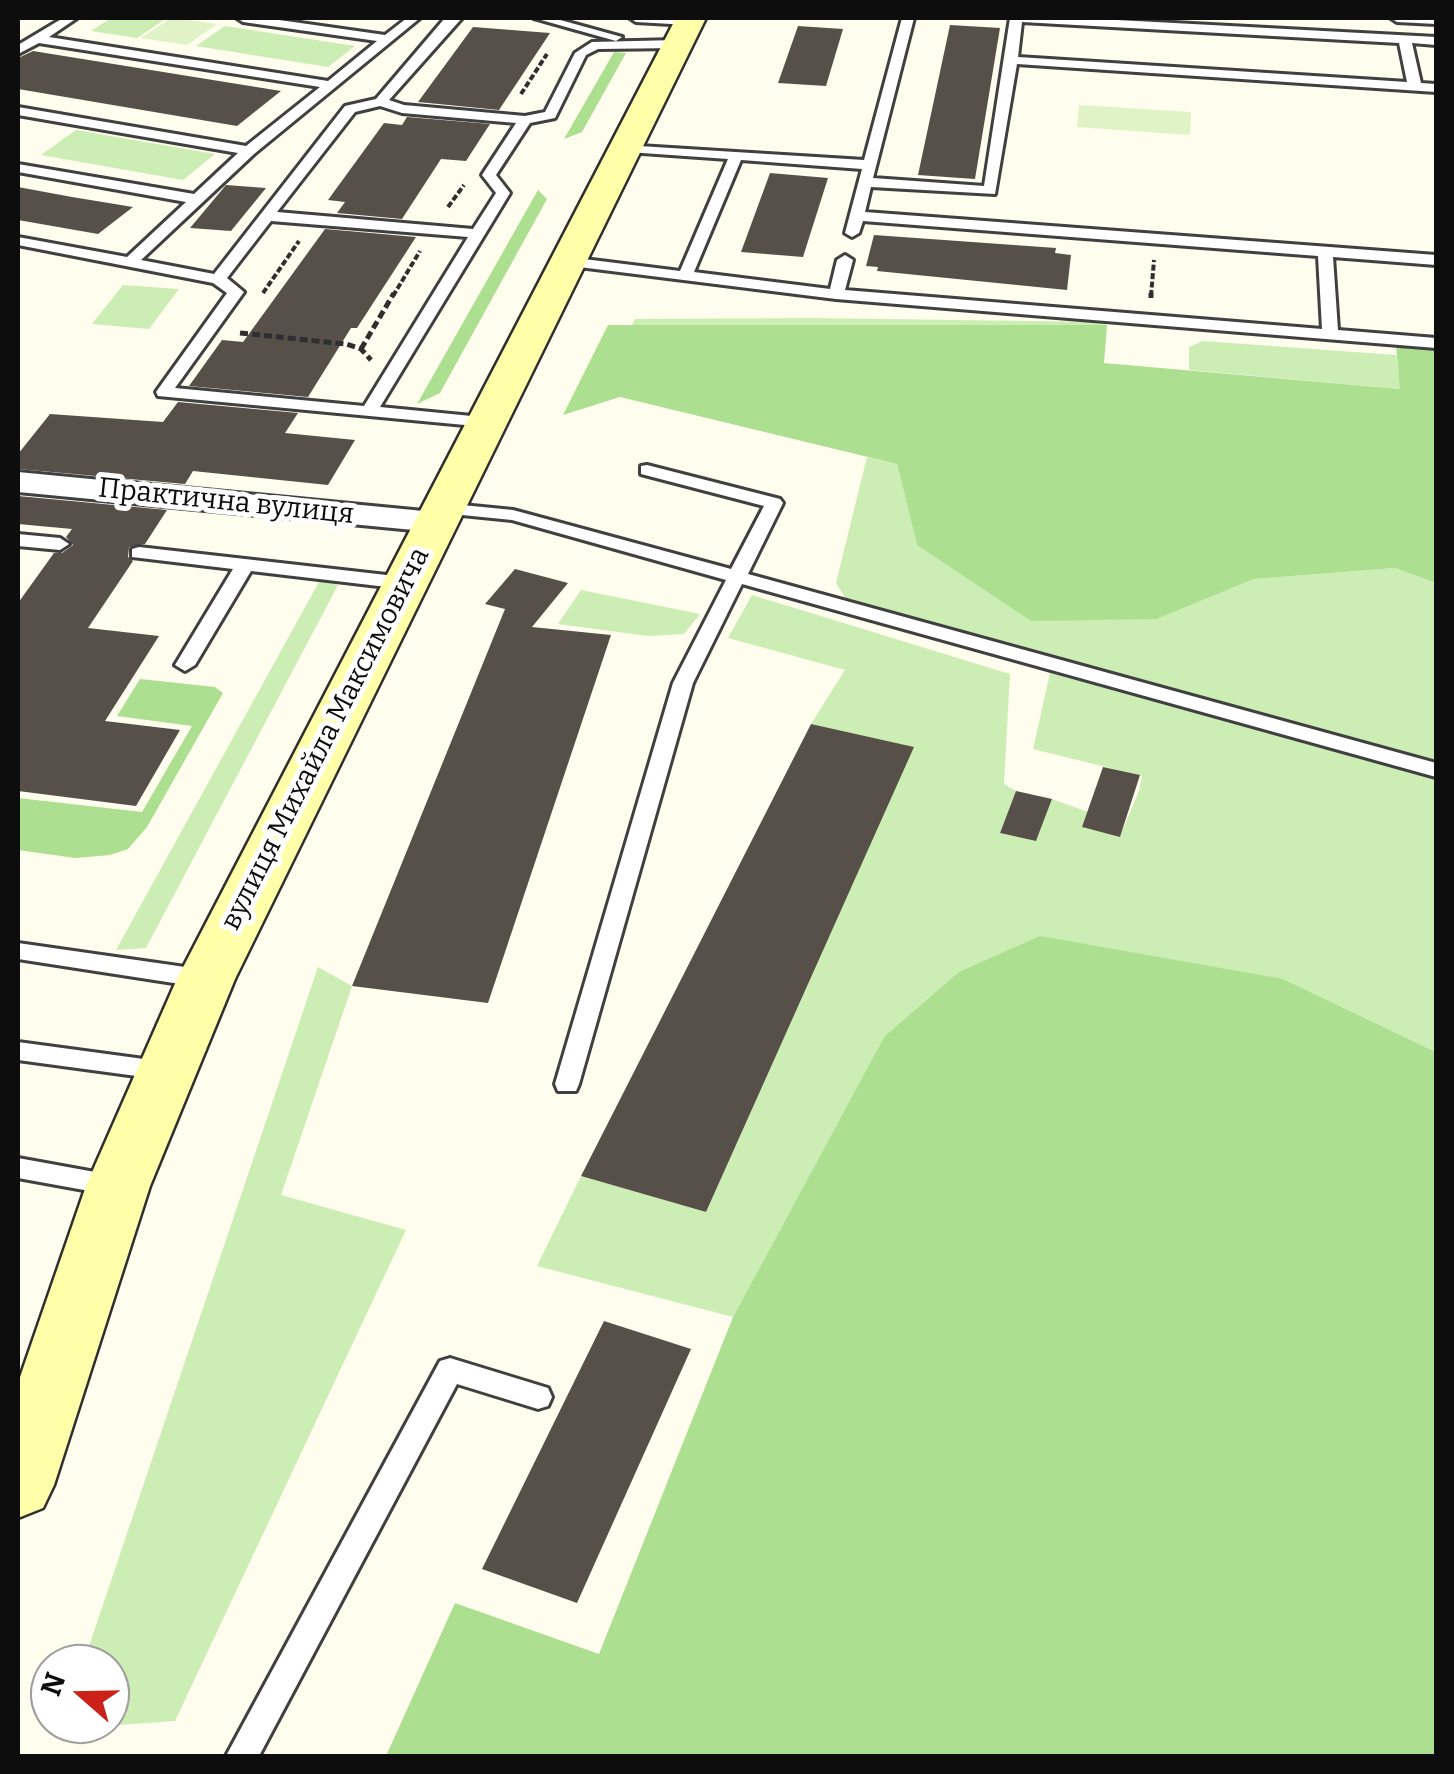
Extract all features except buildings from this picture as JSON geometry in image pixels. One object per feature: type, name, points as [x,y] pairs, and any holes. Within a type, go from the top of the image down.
[{"type":"main road","name":"вулиця Михайла Максимовича","points":[[18,1485],[118,1186],[206,980],[686,28]]},
{"type":"street","name":"Практична вулиця","points":[[18,482],[438,515]]},
{"type":"lane","points":[[18,50],[71,18]]},
{"type":"lane","points":[[243,18],[386,39]]},
{"type":"lane","points":[[129,263],[249,151],[414,18]]},
{"type":"lane","points":[[381,102],[450,20],[456,18]]},
{"type":"lane","points":[[540,18],[639,42]]},
{"type":"lane","points":[[636,18],[686,28]]},
{"type":"lane","points":[[908,18],[854,225],[1155,240],[1436,260]]},
{"type":"lane","points":[[864,182],[990,191],[1019,18],[1436,41]]},
{"type":"lane","points":[[1398,18],[1436,20]]},
{"type":"lane","points":[[307,103],[350,109],[381,102],[402,109],[524,120],[550,115],[582,53],[596,45],[639,42],[686,28]]},
{"type":"lane","points":[[40,38],[329,85]]},
{"type":"lane","points":[[1404,39],[1416,86]]},
{"type":"lane","points":[[1011,60],[1436,88]]},
{"type":"lane","points":[[218,279],[350,109]]},
{"type":"lane","points":[[18,111],[249,151]]},
{"type":"lane","points":[[369,411],[504,193],[489,175],[524,120]]},
{"type":"lane","points":[[628,148],[870,165]]},
{"type":"lane","points":[[686,274],[736,156]]},
{"type":"lane","points":[[18,168],[196,198]]},
{"type":"lane","points":[[268,216],[480,234]]},
{"type":"lane","points":[[18,242],[218,279],[236,292],[164,392],[486,422]]},
{"type":"lane","points":[[1325,252],[1330,333]]},
{"type":"lane","points":[[836,294],[845,260]]},
{"type":"lane","points":[[568,262],[836,294],[1436,343]]},
{"type":"lane","points":[[567,1084],[683,683],[774,503],[646,470]]},
{"type":"lane","points":[[438,515],[514,515],[1436,770]]},
{"type":"lane","points":[[18,540],[60,544]]},
{"type":"lane","points":[[139,553],[404,582]]},
{"type":"lane","points":[[185,665],[246,565]]},
{"type":"lane","points":[[18,951],[206,980]]},
{"type":"lane","points":[[18,1051],[166,1071]]},
{"type":"lane","points":[[18,1168],[118,1186]]},
{"type":"lane","points":[[242,1756],[450,1370],[538,1397]]},
{"type":"path","points":[[258,300],[313,220]]},
{"type":"path","points":[[1150,319],[1155,240]]},
{"type":"path","points":[[247,317],[236,333],[346,344],[361,349],[374,362],[367,375]]},
{"type":"green space","points":[[111,18],[167,18],[137,38],[91,31]]},
{"type":"green space","points":[[171,18],[217,24],[187,45],[141,38]]},
{"type":"green space","points":[[225,26],[355,46],[328,67],[196,46]]},
{"type":"green space","points":[[614,52],[626,53],[582,132],[564,139]]},
{"type":"green space","points":[[1079,105],[1191,112],[1190,135],[1077,127]]},
{"type":"green space","points":[[76,130],[215,154],[183,180],[41,155]]},
{"type":"green space","points":[[538,190],[547,199],[440,393],[417,404]]},
{"type":"green space","points":[[123,285],[179,289],[149,329],[92,324]]},
{"type":"green space","points":[[811,318],[1107,325],[632,325],[635,319]]},
{"type":"green space","points":[[608,325],[1107,325],[1104,363],[1400,389],[1396,346],[1436,350],[1436,583],[1395,568],[1254,579],[1157,619],[1031,621],[917,545],[897,464],[620,397],[563,415]]},
{"type":"green space","points":[[1203,341],[1396,355],[1401,389],[1189,370],[1189,347]]},
{"type":"green space","points":[[867,457],[897,464],[917,545],[1157,619],[1254,579],[1395,568],[1436,583],[1436,760],[846,599],[836,583]]},
{"type":"green space","points":[[320,580],[338,585],[146,948],[116,950]]},
{"type":"green space","points":[[581,590],[700,614],[684,634],[648,636],[558,624]]},
{"type":"green space","points":[[752,595],[1010,674],[1004,784],[1016,791],[1000,833],[1036,841],[1052,799],[1088,812],[1084,828],[1120,836],[1139,791],[1142,776],[1033,749],[1050,673],[1436,779],[1436,1052],[1283,979],[884,1037],[733,1317],[537,1266],[581,1176],[706,1212],[913,747],[811,724],[845,670],[728,638]]},
{"type":"green space","points":[[140,679],[215,687],[223,693],[147,827],[128,849],[110,855],[75,858],[18,850],[18,798],[142,812],[192,726],[117,716]]},
{"type":"green space","points":[[1040,936],[1283,979],[1436,1052],[1436,1756],[386,1756],[455,1603],[599,1654],[733,1317],[884,1037],[959,972]]},
{"type":"green space","points":[[318,967],[352,986],[281,1195],[406,1230],[175,1721],[130,1724],[130,1644],[90,1644]]}]
